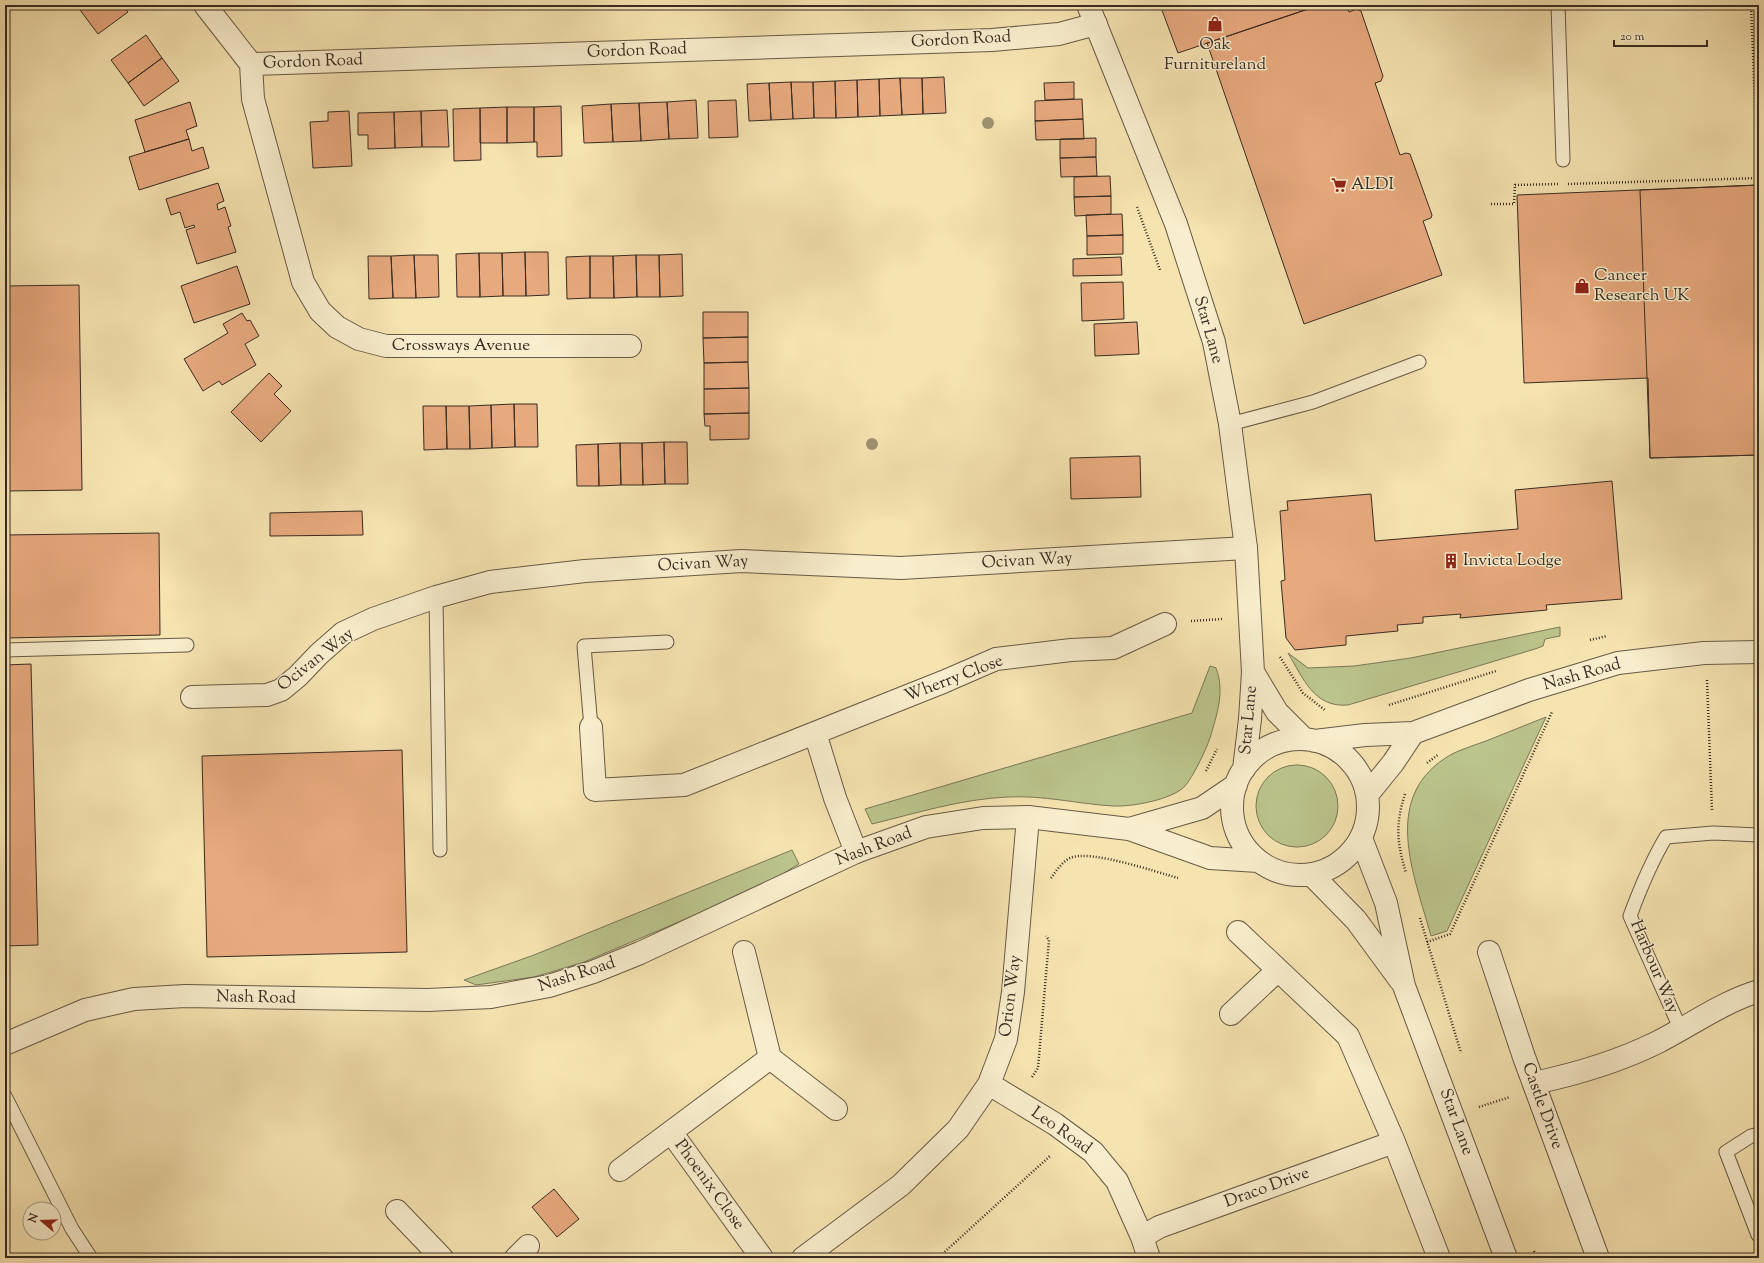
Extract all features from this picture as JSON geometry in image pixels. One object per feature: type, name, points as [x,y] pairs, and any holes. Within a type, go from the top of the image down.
[{"type":"street","name":"Gordon Road","points":[[205,5],[251,64],[992,40],[1059,34],[1092,14]]},
{"type":"street","name":"Star Lane","points":[[1092,14],[1176,224],[1214,342],[1230,424],[1246,548],[1253,672],[1250,719],[1240,777]]},
{"type":"street","name":"Crossways Avenue","points":[[251,64],[253,99],[303,282],[320,311],[337,327],[359,339],[386,346],[630,346]]},
{"type":"street","name":"Ocivan Way","points":[[192,697],[267,695],[281,690],[298,676],[319,654],[343,634],[373,619],[436,597],[490,582],[585,571],[741,561],[901,568],[1246,548]]},
{"type":"street","name":"Wherry Close","points":[[591,727],[595,790],[684,785],[943,682],[996,659],[1071,650],[1113,648],[1165,624]]},
{"type":"street","name":"Nash Road","points":[[1309,740],[1365,735],[1413,733],[1529,690],[1618,663],[1704,653],[1759,652]]},
{"type":"street","name":"Star Lane","points":[[1253,672],[1277,712],[1309,740]]},
{"type":"street","points":[[815,733],[835,798],[856,852]]},
{"type":"street","points":[[1367,795],[1393,764],[1413,733]]},
{"type":"street","points":[[1309,740],[1333,748],[1349,760],[1361,776],[1367,795],[1368,810],[1366,824],[1361,838],[1348,855],[1331,867],[1312,874],[1293,875],[1274,870],[1258,861],[1243,846],[1234,826],[1232,805],[1240,777],[1260,752],[1281,742],[1309,740]]},
{"type":"street","name":"Nash Road","points":[[1129,829],[1202,808],[1240,777]]},
{"type":"street","name":"Nash Road","points":[[5,1044],[85,1010],[134,999],[184,996],[428,1000],[491,997],[549,986],[593,972],[640,953],[856,852],[926,827],[983,818],[1028,817],[1129,829],[1210,858],[1258,861]]},
{"type":"street","name":"Orion Way","points":[[803,1258],[901,1185],[958,1129],[989,1084],[1008,1031],[1013,992],[1028,817]]},
{"type":"street","name":"Star Lane","points":[[1361,838],[1386,903],[1404,986],[1506,1258]]},
{"type":"street","name":"Star Lane","points":[[1312,874],[1356,920],[1404,986]]},
{"type":"street","points":[[1238,932],[1348,1036],[1394,1142],[1439,1258]]},
{"type":"street","points":[[744,952],[770,1058],[836,1109]]},
{"type":"street","name":"Castle Drive","points":[[1489,952],[1524,1057],[1598,1258]]},
{"type":"street","points":[[1231,1014],[1278,970]]},
{"type":"street","name":"Harbour Way","points":[[1534,1083],[1572,1075],[1629,1056],[1681,1030],[1728,1003],[1759,991]]},
{"type":"street","name":"Phoenix Close","points":[[620,1170],[770,1058]]},
{"type":"street","name":"Leo Road","points":[[989,1084],[1055,1124],[1093,1152],[1117,1181],[1142,1236],[1149,1258]]},
{"type":"street","name":"Phoenix Close","points":[[671,1132],[762,1258]]},
{"type":"street","name":"Draco Drive","points":[[1142,1236],[1159,1227],[1394,1142]]},
{"type":"street","points":[[397,1211],[442,1258]]},
{"type":"lane","points":[[1558,5],[1563,160]]},
{"type":"lane","points":[[1230,424],[1313,402],[1419,362]]},
{"type":"lane","points":[[436,597],[440,850]]},
{"type":"lane","points":[[591,727],[584,646],[667,642]]},
{"type":"lane","points":[[5,650],[187,645]]},
{"type":"lane","name":"Harbour Way","points":[[1681,1030],[1630,916],[1638,894],[1655,856],[1666,837],[1713,833],[1759,835]]},
{"type":"lane","points":[[5,1096],[72,1229],[91,1258]]},
{"type":"lane","points":[[1758,1235],[1726,1152],[1751,1136],[1759,1134]]},
{"type":"path","points":[[1491,204],[1514,204],[1515,185],[1758,178],[1751,5]]},
{"type":"path","points":[[1136,203],[1162,276]]},
{"type":"path","points":[[1588,641],[1610,636]]},
{"type":"path","points":[[1277,653],[1303,693],[1326,712],[1334,713]]},
{"type":"path","points":[[1386,706],[1498,670]]},
{"type":"path","points":[[1707,676],[1713,833]]},
{"type":"path","points":[[1426,942],[1450,934],[1553,711]]},
{"type":"path","points":[[1204,775],[1214,758],[1218,745]]},
{"type":"path","points":[[1050,882],[1061,866],[1070,858],[1081,855],[1097,856],[1179,878]]},
{"type":"path","points":[[1014,1100],[1038,1068],[1049,940],[1044,934]]},
{"type":"path","points":[[1478,1108],[1517,1095],[1534,1083]]},
{"type":"path","points":[[938,1258],[1072,1136]]},
{"type":"path","points":[[121,1258],[188,1254],[226,1257]]},
{"type":"green space","points":[[1560,627],[1560,636],[1545,639],[1543,646],[1535,649],[1348,705],[1336,705],[1326,702],[1311,690],[1288,653],[1308,668],[1354,666],[1411,658]]},
{"type":"green space","points":[[1210,666],[1216,668],[1219,677],[1220,694],[1210,738],[1199,763],[1188,782],[1179,791],[1171,795],[1151,802],[1121,806],[1034,797],[991,798],[939,807],[872,824],[865,809],[1192,713]]},
{"type":"green space","points":[[1546,717],[1447,931],[1431,936],[1411,862],[1408,837],[1409,813],[1416,791],[1429,771],[1452,754]]},
{"type":"green space","points":[[1297,765],[1313,768],[1326,777],[1335,790],[1338,806],[1335,822],[1326,835],[1313,844],[1297,847],[1281,844],[1268,835],[1259,822],[1256,806],[1259,790],[1268,777],[1281,768]]},
{"type":"green space","points":[[792,850],[799,864],[757,889],[584,962],[534,977],[476,985],[464,980],[534,955]]},
{"type":"building","points":[[87,5],[123,5],[128,12],[98,34],[80,10]]},
{"type":"building","points":[[365,5],[400,5],[365,7]]},
{"type":"building","name":"Oak Furnitureland","points":[[1160,5],[1320,5],[1178,53]]},
{"type":"building","name":"ALDI","points":[[1320,5],[1346,5],[1349,12],[1357,9],[1361,11],[1383,76],[1381,81],[1375,83],[1400,155],[1406,153],[1410,154],[1432,215],[1431,218],[1423,221],[1442,275],[1304,324],[1207,43]]},
{"type":"building","points":[[146,35],[162,58],[128,83],[111,60]]},
{"type":"building","points":[[162,58],[179,81],[144,106],[128,83]]},
{"type":"building","points":[[944,77],[946,113],[923,114],[922,78]]},
{"type":"building","points":[[900,78],[902,115],[880,116],[879,79]]},
{"type":"building","points":[[900,78],[922,78],[923,114],[902,115]]},
{"type":"building","points":[[879,79],[880,116],[858,117],[857,80]]},
{"type":"building","points":[[857,80],[858,117],[836,118],[835,81]]},
{"type":"building","points":[[835,81],[836,118],[814,118],[813,82]]},
{"type":"building","points":[[791,82],[793,119],[771,120],[769,83]]},
{"type":"building","points":[[791,82],[813,82],[814,118],[793,119]]},
{"type":"building","points":[[1074,82],[1074,99],[1045,100],[1044,83]]},
{"type":"building","points":[[769,83],[771,120],[749,121],[747,84]]},
{"type":"building","points":[[1082,99],[1083,119],[1035,121],[1035,101]]},
{"type":"building","points":[[696,100],[698,138],[669,139],[667,102]]},
{"type":"building","points":[[736,100],[738,137],[709,138],[708,101]]},
{"type":"building","points":[[190,102],[197,126],[186,130],[189,139],[145,152],[135,120]]},
{"type":"building","points":[[667,102],[669,139],[641,141],[639,103]]},
{"type":"building","points":[[639,103],[641,141],[613,142],[611,104]]},
{"type":"building","points":[[611,104],[613,142],[584,143],[582,106]]},
{"type":"building","points":[[561,106],[562,156],[537,157],[537,142],[534,142],[534,107]]},
{"type":"building","points":[[507,107],[507,143],[480,143],[480,108]]},
{"type":"building","points":[[507,107],[534,107],[534,142],[507,143]]},
{"type":"building","points":[[480,108],[481,160],[454,161],[453,109]]},
{"type":"building","points":[[447,110],[449,147],[422,147],[421,111]]},
{"type":"building","points":[[349,111],[352,166],[313,168],[310,122],[328,121],[328,112]]},
{"type":"building","points":[[421,111],[422,147],[395,148],[394,112]]},
{"type":"building","points":[[394,112],[395,148],[368,149],[368,135],[358,135],[358,113]]},
{"type":"building","points":[[1083,119],[1084,139],[1036,140],[1035,121]]},
{"type":"building","points":[[1096,138],[1096,157],[1060,158],[1060,139]]},
{"type":"building","points":[[189,139],[192,151],[203,147],[209,168],[139,190],[129,157]]},
{"type":"building","points":[[1096,157],[1097,176],[1061,177],[1060,158]]},
{"type":"building","points":[[1110,176],[1111,196],[1074,197],[1074,177]]},
{"type":"building","points":[[218,183],[224,201],[217,204],[218,210],[225,207],[231,226],[228,227],[236,252],[197,264],[186,230],[195,227],[194,225],[185,228],[180,212],[171,215],[166,199]]},
{"type":"building","points":[[1759,185],[1759,455],[1650,458],[1648,378],[1524,383],[1517,195]]},
{"type":"building","points":[[1759,185],[1759,455],[1650,458],[1640,190]]},
{"type":"building","points":[[1111,196],[1111,214],[1075,216],[1074,197]]},
{"type":"building","points":[[1122,214],[1123,235],[1087,236],[1086,215]]},
{"type":"building","points":[[1123,235],[1123,254],[1087,255],[1087,236]]},
{"type":"building","points":[[525,252],[548,252],[549,295],[526,296]]},
{"type":"building","points":[[525,252],[526,296],[503,296],[502,253]]},
{"type":"building","points":[[479,253],[502,253],[503,296],[480,297]]},
{"type":"building","points":[[479,253],[480,297],[457,297],[456,254]]},
{"type":"building","points":[[682,254],[683,296],[660,297],[659,255]]},
{"type":"building","points":[[414,255],[438,255],[439,297],[416,298]]},
{"type":"building","points":[[414,255],[416,298],[393,298],[391,256]]},
{"type":"building","points":[[636,255],[659,255],[660,297],[637,297]]},
{"type":"building","points":[[636,255],[637,297],[614,298],[613,256]]},
{"type":"building","points":[[368,256],[391,256],[393,298],[369,299]]},
{"type":"building","points":[[590,256],[613,256],[614,298],[590,298]]},
{"type":"building","points":[[590,256],[590,298],[567,299],[566,257]]},
{"type":"building","points":[[1121,257],[1122,275],[1073,276],[1073,259]]},
{"type":"building","points":[[237,266],[250,304],[194,323],[181,286]]},
{"type":"building","points":[[1123,282],[1124,319],[1082,321],[1081,283]]},
{"type":"building","points":[[79,285],[82,490],[5,491],[5,286]]},
{"type":"building","points":[[703,312],[748,312],[748,337],[703,338]]},
{"type":"building","points":[[242,313],[247,321],[250,320],[259,336],[245,344],[256,365],[222,385],[219,381],[203,391],[184,359],[228,333],[223,324]]},
{"type":"building","points":[[1137,322],[1139,354],[1095,356],[1094,324]]},
{"type":"building","points":[[748,337],[748,362],[704,363],[703,338]]},
{"type":"building","points":[[748,362],[749,388],[704,389],[704,363]]},
{"type":"building","points":[[269,373],[282,386],[274,394],[291,411],[261,442],[231,412]]},
{"type":"building","points":[[749,388],[749,413],[704,414],[704,389]]},
{"type":"building","points":[[514,404],[537,404],[538,447],[515,447]]},
{"type":"building","points":[[514,404],[515,447],[492,448],[491,405]]},
{"type":"building","points":[[491,405],[492,448],[470,449],[469,406]]},
{"type":"building","points":[[423,406],[446,406],[447,449],[424,450]]},
{"type":"building","points":[[446,406],[469,406],[470,449],[447,449]]},
{"type":"building","points":[[749,413],[749,439],[710,440],[710,426],[705,426],[704,414]]},
{"type":"building","points":[[664,442],[687,442],[688,484],[665,484]]},
{"type":"building","points":[[664,442],[665,484],[643,485],[642,443]]},
{"type":"building","points":[[620,443],[642,443],[643,485],[621,485]]},
{"type":"building","points":[[620,443],[621,485],[599,486],[598,444]]},
{"type":"building","points":[[598,444],[599,486],[577,486],[576,445]]},
{"type":"building","points":[[1140,456],[1141,497],[1071,499],[1070,458]]},
{"type":"building","name":"Invicta Lodge","points":[[1612,481],[1622,599],[1546,605],[1547,610],[1460,618],[1461,614],[1423,617],[1423,623],[1397,625],[1398,631],[1346,636],[1346,645],[1295,650],[1286,638],[1281,581],[1285,580],[1280,511],[1288,510],[1287,501],[1371,494],[1375,541],[1518,529],[1515,490]]},
{"type":"building","points":[[362,511],[363,535],[270,536],[270,513]]},
{"type":"building","points":[[159,533],[160,635],[5,638],[5,535]]},
{"type":"building","points":[[31,664],[38,945],[5,946],[5,665]]},
{"type":"building","points":[[402,750],[407,952],[207,957],[202,756]]},
{"type":"building","points":[[554,1189],[579,1219],[557,1237],[532,1207]]},
{"type":"place","name":"Oak Furnitureland","points":[[1215,24]]},
{"type":"place","name":"ALDI","points":[[1339,185]]},
{"type":"place","name":"Cancer Research UK","points":[[1582,286]]},
{"type":"place","name":"Invicta Lodge","points":[[1451,561]]}]
